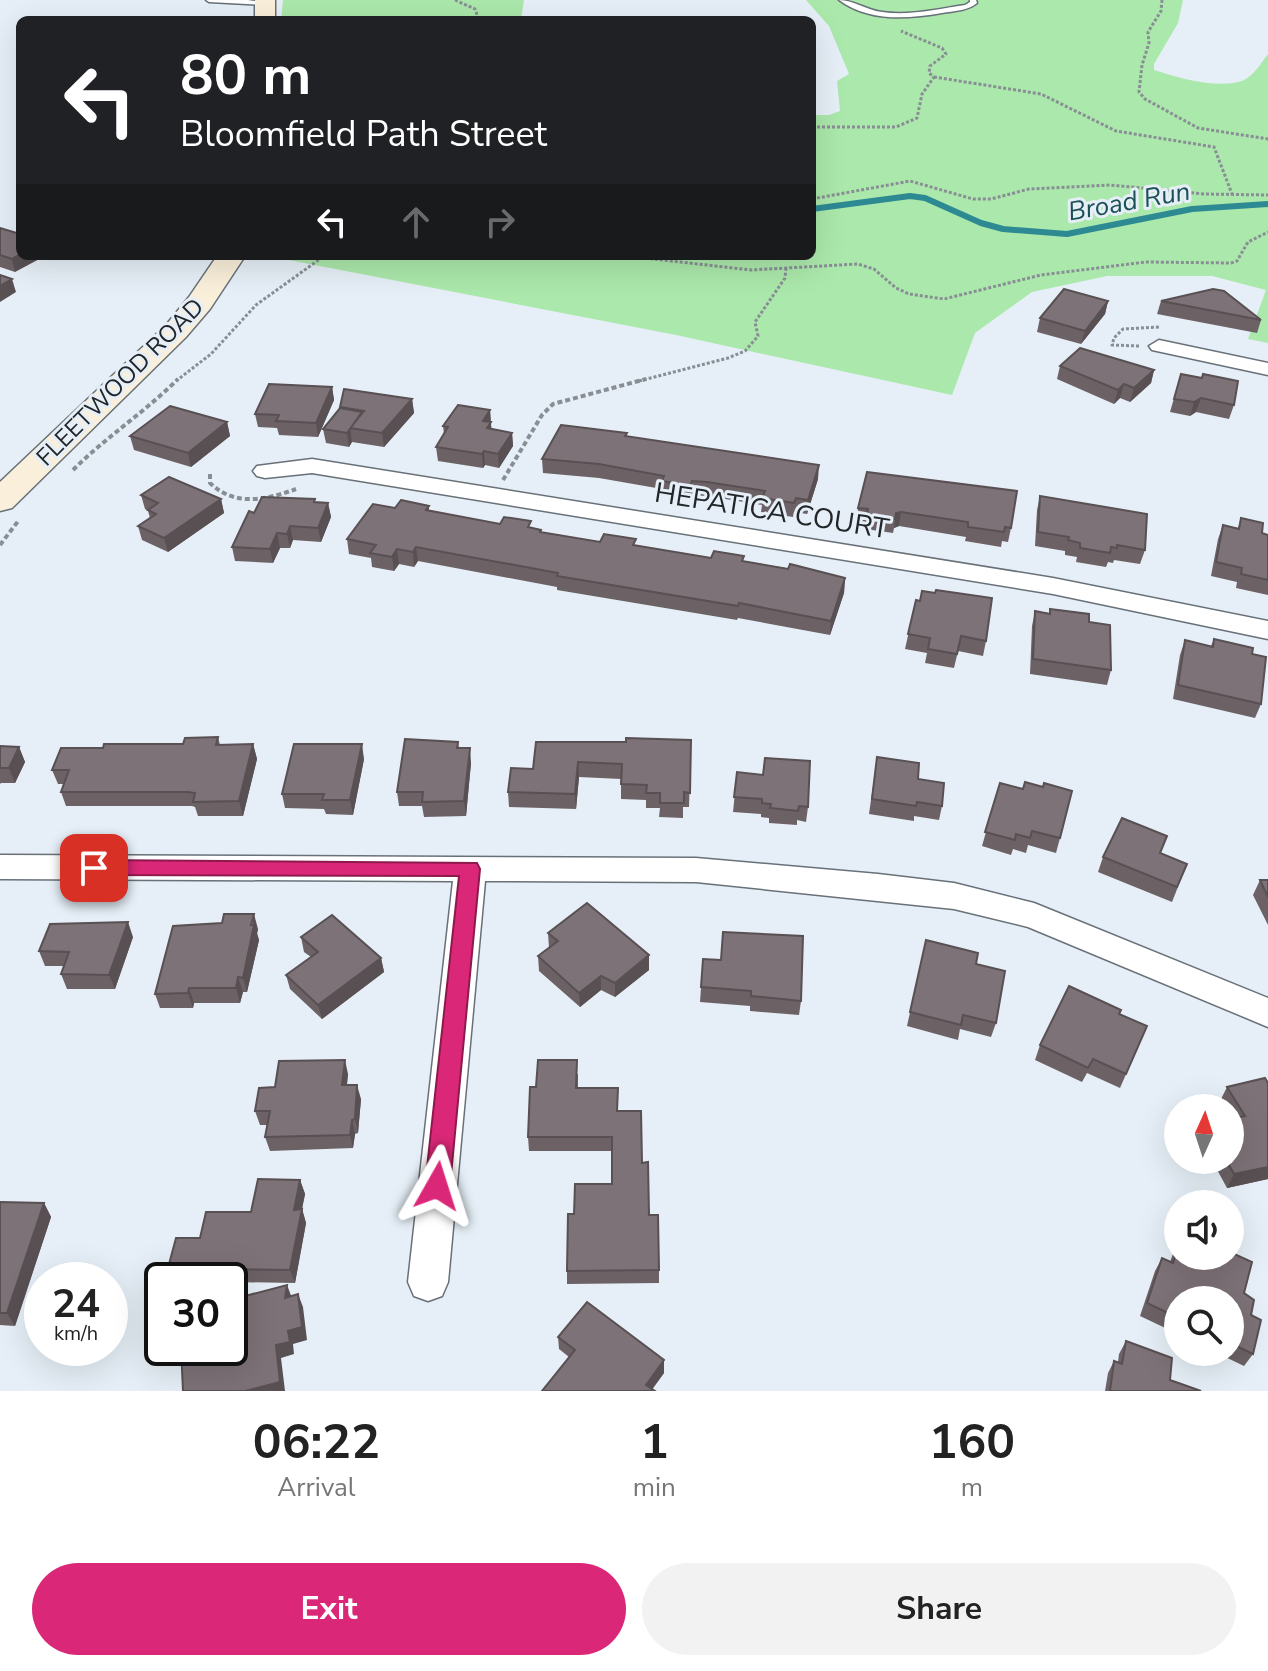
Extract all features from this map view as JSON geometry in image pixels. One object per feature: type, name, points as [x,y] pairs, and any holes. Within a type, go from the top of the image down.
[{"type":"main road","name":"FLEETWOOD ROAD","points":[[12,508],[176,331],[200,303],[228,260]]},
{"type":"street","points":[[1159,346],[1268,369]]},
{"type":"street","name":"HEPATICA COURT","points":[[265,471],[312,466],[1053,586],[1268,630]]},
{"type":"street","points":[[0,867],[696,870],[878,886],[954,896],[1034,916],[1268,1013]]},
{"type":"street","points":[[428,1282],[470,869]]},
{"type":"lane","points":[[209,0],[265,8]]},
{"type":"lane","points":[[842,0],[864,13],[880,17],[967,7],[974,3],[973,0]]},
{"type":"path","points":[[455,0],[475,9],[478,16]]},
{"type":"path","points":[[1162,0],[1161,11],[1148,32],[1149,43],[1142,65],[1139,92],[1145,99],[1198,128],[1268,139]]},
{"type":"path","points":[[880,17],[911,36],[945,50],[946,54],[930,66],[929,73],[934,77],[1051,97],[1116,131],[1214,147],[1220,157],[1224,181],[1233,195]]},
{"type":"path","points":[[816,127],[870,128],[905,124],[917,118],[922,94],[934,77]]},
{"type":"path","points":[[816,198],[910,181],[973,199],[1003,197],[1029,189],[1110,185],[1268,195]]},
{"type":"path","points":[[663,260],[751,270],[858,264],[874,269],[896,288],[909,294],[944,299],[1041,275],[1146,262],[1231,263],[1237,261],[1240,249],[1247,242],[1268,232]]},
{"type":"path","points":[[69,474],[100,443],[150,407],[183,375],[211,354],[256,305],[318,260]]},
{"type":"path","points":[[494,496],[542,415],[553,404],[745,351],[758,336],[755,322],[785,278],[786,268]]},
{"type":"path","points":[[0,545],[12,508]]},
{"type":"green space","points":[[283,0],[524,0],[522,16],[281,16]]},
{"type":"green space","points":[[806,0],[1183,0],[1178,23],[1154,64],[1154,70],[1198,82],[1232,83],[1250,76],[1268,54],[1268,343],[1248,339],[1266,290],[1212,276],[1107,276],[1032,292],[975,333],[952,395],[676,335],[289,260],[816,260],[816,115],[840,111],[837,81],[849,74],[829,26]]},
{"type":"building","points":[[0,228],[16,233],[16,256],[12,259],[0,255]]},
{"type":"building","points":[[0,275],[12,279],[0,286]]},
{"type":"building","points":[[1064,289],[1108,301],[1085,331],[1040,318]]},
{"type":"building","points":[[1213,289],[1224,291],[1261,320],[1161,301]]},
{"type":"building","points":[[1080,348],[1154,370],[1134,388],[1124,384],[1118,390],[1060,366]]},
{"type":"building","points":[[1181,374],[1202,378],[1203,374],[1238,381],[1234,405],[1201,398],[1194,402],[1174,399]]},
{"type":"building","points":[[269,384],[332,387],[316,423],[276,421],[279,415],[255,414]]},
{"type":"building","points":[[344,389],[412,399],[382,433],[350,428],[364,411],[340,407]]},
{"type":"building","points":[[458,405],[490,410],[483,421],[491,422],[487,428],[512,433],[498,454],[436,447],[448,427],[443,426]]},
{"type":"building","points":[[170,406],[227,422],[188,453],[130,436]]},
{"type":"building","points":[[340,408],[362,412],[347,433],[323,429]]},
{"type":"building","points":[[561,425],[819,465],[808,500],[796,498],[794,503],[762,498],[765,491],[692,481],[690,486],[662,481],[664,476],[599,464],[542,459]]},
{"type":"building","points":[[867,472],[1017,491],[1011,528],[1005,527],[1004,532],[968,527],[968,522],[901,512],[896,513],[895,519],[867,515],[868,509],[858,508]]},
{"type":"building","points":[[169,477],[221,499],[164,538],[138,526],[156,514],[148,510],[158,503],[141,495]]},
{"type":"building","points":[[1040,496],[1147,514],[1145,550],[1117,545],[1117,548],[1111,547],[1110,553],[1080,548],[1080,543],[1068,540],[1069,537],[1038,532]]},
{"type":"building","points":[[262,497],[315,499],[314,502],[328,503],[318,528],[290,526],[287,534],[277,533],[270,549],[232,547],[249,511],[254,513]]},
{"type":"building","points":[[401,500],[429,506],[426,510],[500,524],[504,517],[531,521],[528,527],[540,532],[600,542],[604,534],[636,539],[633,545],[711,558],[714,551],[744,556],[742,561],[788,569],[790,564],[845,578],[831,621],[739,603],[738,606],[557,576],[558,573],[416,547],[413,552],[397,549],[392,557],[370,553],[376,545],[347,539],[373,504],[395,508]]},
{"type":"building","points":[[1241,518],[1263,523],[1262,533],[1268,535],[1268,580],[1241,574],[1242,568],[1216,562],[1223,525],[1239,529]]},
{"type":"building","points":[[936,590],[992,598],[986,641],[961,636],[957,654],[928,649],[930,638],[908,634],[916,600],[920,601],[922,591],[935,593]]},
{"type":"building","points":[[1050,609],[1089,614],[1089,622],[1110,625],[1111,670],[1033,659],[1035,611],[1050,614]]},
{"type":"building","points":[[1214,639],[1253,648],[1252,654],[1266,657],[1261,704],[1178,685],[1185,640],[1213,647]]},
{"type":"building","points":[[218,737],[216,745],[253,744],[239,801],[193,802],[195,793],[188,792],[61,792],[69,770],[52,770],[61,748],[103,748],[104,744],[183,744],[185,738]]},
{"type":"building","points":[[626,738],[691,740],[690,793],[684,792],[684,803],[660,803],[660,793],[646,793],[647,785],[621,784],[622,764],[578,762],[575,794],[508,792],[511,768],[533,769],[536,742],[626,742]]},
{"type":"building","points":[[405,739],[458,742],[457,748],[470,748],[464,801],[422,802],[423,792],[397,792]]},
{"type":"building","points":[[294,744],[362,744],[350,800],[322,800],[324,794],[282,794]]},
{"type":"building","points":[[0,746],[19,747],[9,768],[0,768]]},
{"type":"building","points":[[877,757],[919,763],[918,779],[944,783],[942,806],[917,802],[916,806],[872,799]]},
{"type":"building","points":[[765,758],[810,761],[808,807],[799,806],[798,811],[770,808],[771,804],[762,803],[762,799],[734,797],[737,772],[763,775]]},
{"type":"building","points":[[1025,782],[1043,787],[1044,783],[1072,791],[1060,838],[1032,831],[1030,838],[1016,834],[1015,840],[985,832],[1000,783],[1023,789]]},
{"type":"building","points":[[1122,818],[1167,836],[1160,853],[1187,864],[1177,887],[1103,857]]},
{"type":"building","points":[[1260,880],[1268,880],[1268,897]]},
{"type":"building","points":[[587,903],[649,955],[615,983],[601,976],[579,993],[538,956],[558,941],[548,933]]},
{"type":"building","points":[[224,914],[254,914],[243,978],[238,977],[236,988],[189,988],[188,993],[155,994],[173,926],[222,923]]},
{"type":"building","points":[[332,915],[381,958],[318,1005],[286,975],[318,952],[301,937]]},
{"type":"building","points":[[128,922],[109,975],[61,974],[69,952],[39,951],[50,924]]},
{"type":"building","points":[[723,932],[803,936],[801,1001],[751,996],[751,991],[701,987],[703,959],[721,960]]},
{"type":"building","points":[[926,940],[978,953],[976,964],[1005,971],[996,1023],[963,1015],[961,1025],[910,1012]]},
{"type":"building","points":[[1069,986],[1147,1026],[1126,1074],[1093,1059],[1088,1068],[1040,1045]]},
{"type":"building","points":[[345,1060],[342,1085],[357,1085],[355,1119],[352,1120],[350,1135],[265,1137],[270,1111],[255,1111],[259,1088],[275,1087],[279,1061]]},
{"type":"building","points":[[538,1060],[577,1060],[576,1088],[618,1088],[617,1111],[641,1111],[642,1163],[648,1162],[649,1215],[658,1215],[659,1270],[567,1271],[568,1214],[574,1214],[575,1184],[612,1184],[612,1137],[528,1137],[530,1087],[536,1087]]},
{"type":"building","points":[[1265,1078],[1268,1083],[1268,1167],[1244,1172],[1244,1094],[1231,1094],[1227,1087]]},
{"type":"building","points":[[258,1179],[300,1180],[294,1210],[302,1209],[290,1270],[248,1269],[248,1262],[170,1262],[176,1238],[200,1238],[206,1212],[251,1212]]},
{"type":"building","points":[[0,1202],[44,1203],[7,1313],[0,1313]]},
{"type":"building","points":[[1162,1258],[1164,1270],[1244,1270],[1244,1258],[1252,1262],[1244,1293],[1244,1286],[1164,1286],[1164,1311],[1147,1303]]},
{"type":"building","points":[[287,1285],[285,1298],[298,1294],[302,1327],[288,1331],[290,1342],[276,1345],[280,1382],[245,1391],[183,1391],[182,1366],[248,1366],[248,1295]]},
{"type":"building","points":[[1244,1293],[1254,1300],[1251,1315],[1261,1320],[1253,1354],[1244,1350]]},
{"type":"building","points":[[587,1302],[664,1360],[646,1385],[655,1391],[542,1391],[575,1350],[558,1337]]},
{"type":"building","points":[[1126,1341],[1164,1355],[1164,1366],[1171,1366],[1170,1380],[1201,1391],[1110,1391],[1114,1361],[1122,1364]]},
{"type":"waterway","name":"Broad Run","points":[[816,208],[910,196],[925,198],[981,223],[1003,229],[1067,234],[1192,209],[1268,204]]},
{"type":"route","points":[[94,868],[470,869],[437,1186]]}]
